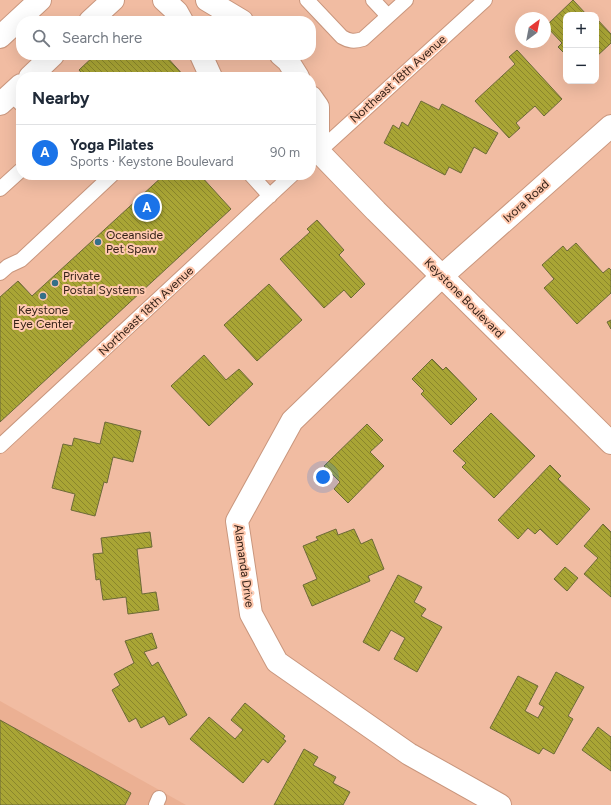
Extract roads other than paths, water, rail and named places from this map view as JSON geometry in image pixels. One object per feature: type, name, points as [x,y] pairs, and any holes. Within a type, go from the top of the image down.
[{"type":"street","points":[[23,16],[40,0]]},
{"type":"street","points":[[95,16],[113,0]]},
{"type":"street","points":[[164,0],[179,16]]},
{"type":"street","points":[[207,0],[234,16]]},
{"type":"street","points":[[0,37],[16,22]]},
{"type":"street","points":[[35,72],[48,60]]},
{"type":"street","points":[[203,60],[209,72]]},
{"type":"street","points":[[287,60],[295,72]]},
{"type":"street","points":[[316,104],[318,107],[316,125]]},
{"type":"street","name":"Ixora Road","points":[[442,276],[611,126]]},
{"type":"street","name":"Keystone Boulevard","points":[[316,156],[376,211],[611,443]]},
{"type":"street","name":"Alamanda Drive","points":[[442,276],[292,421],[236,521],[251,614],[277,662],[409,754],[500,805]]},
{"type":"lane","points":[[307,0],[342,37],[349,41],[363,39],[406,0]]},
{"type":"lane","points":[[373,0],[388,16]]},
{"type":"lane","name":"Northeast 18th Avenue","points":[[316,150],[485,0]]},
{"type":"lane","points":[[0,189],[16,175]]},
{"type":"lane","points":[[0,273],[8,266],[20,260],[107,180]]},
{"type":"lane","points":[[256,180],[270,196]]},
{"type":"lane","name":"Northeast 18th Avenue","points":[[0,446],[287,180]]},
{"type":"place","name":"Yoga Pilates","points":[[147,207]]},
{"type":"place","name":"Oceanside Pet Spaw","points":[[98,242]]},
{"type":"place","name":"Private Postal Systems","points":[[55,283]]},
{"type":"place","name":"Keystone Eye Center","points":[[43,296]]}]
